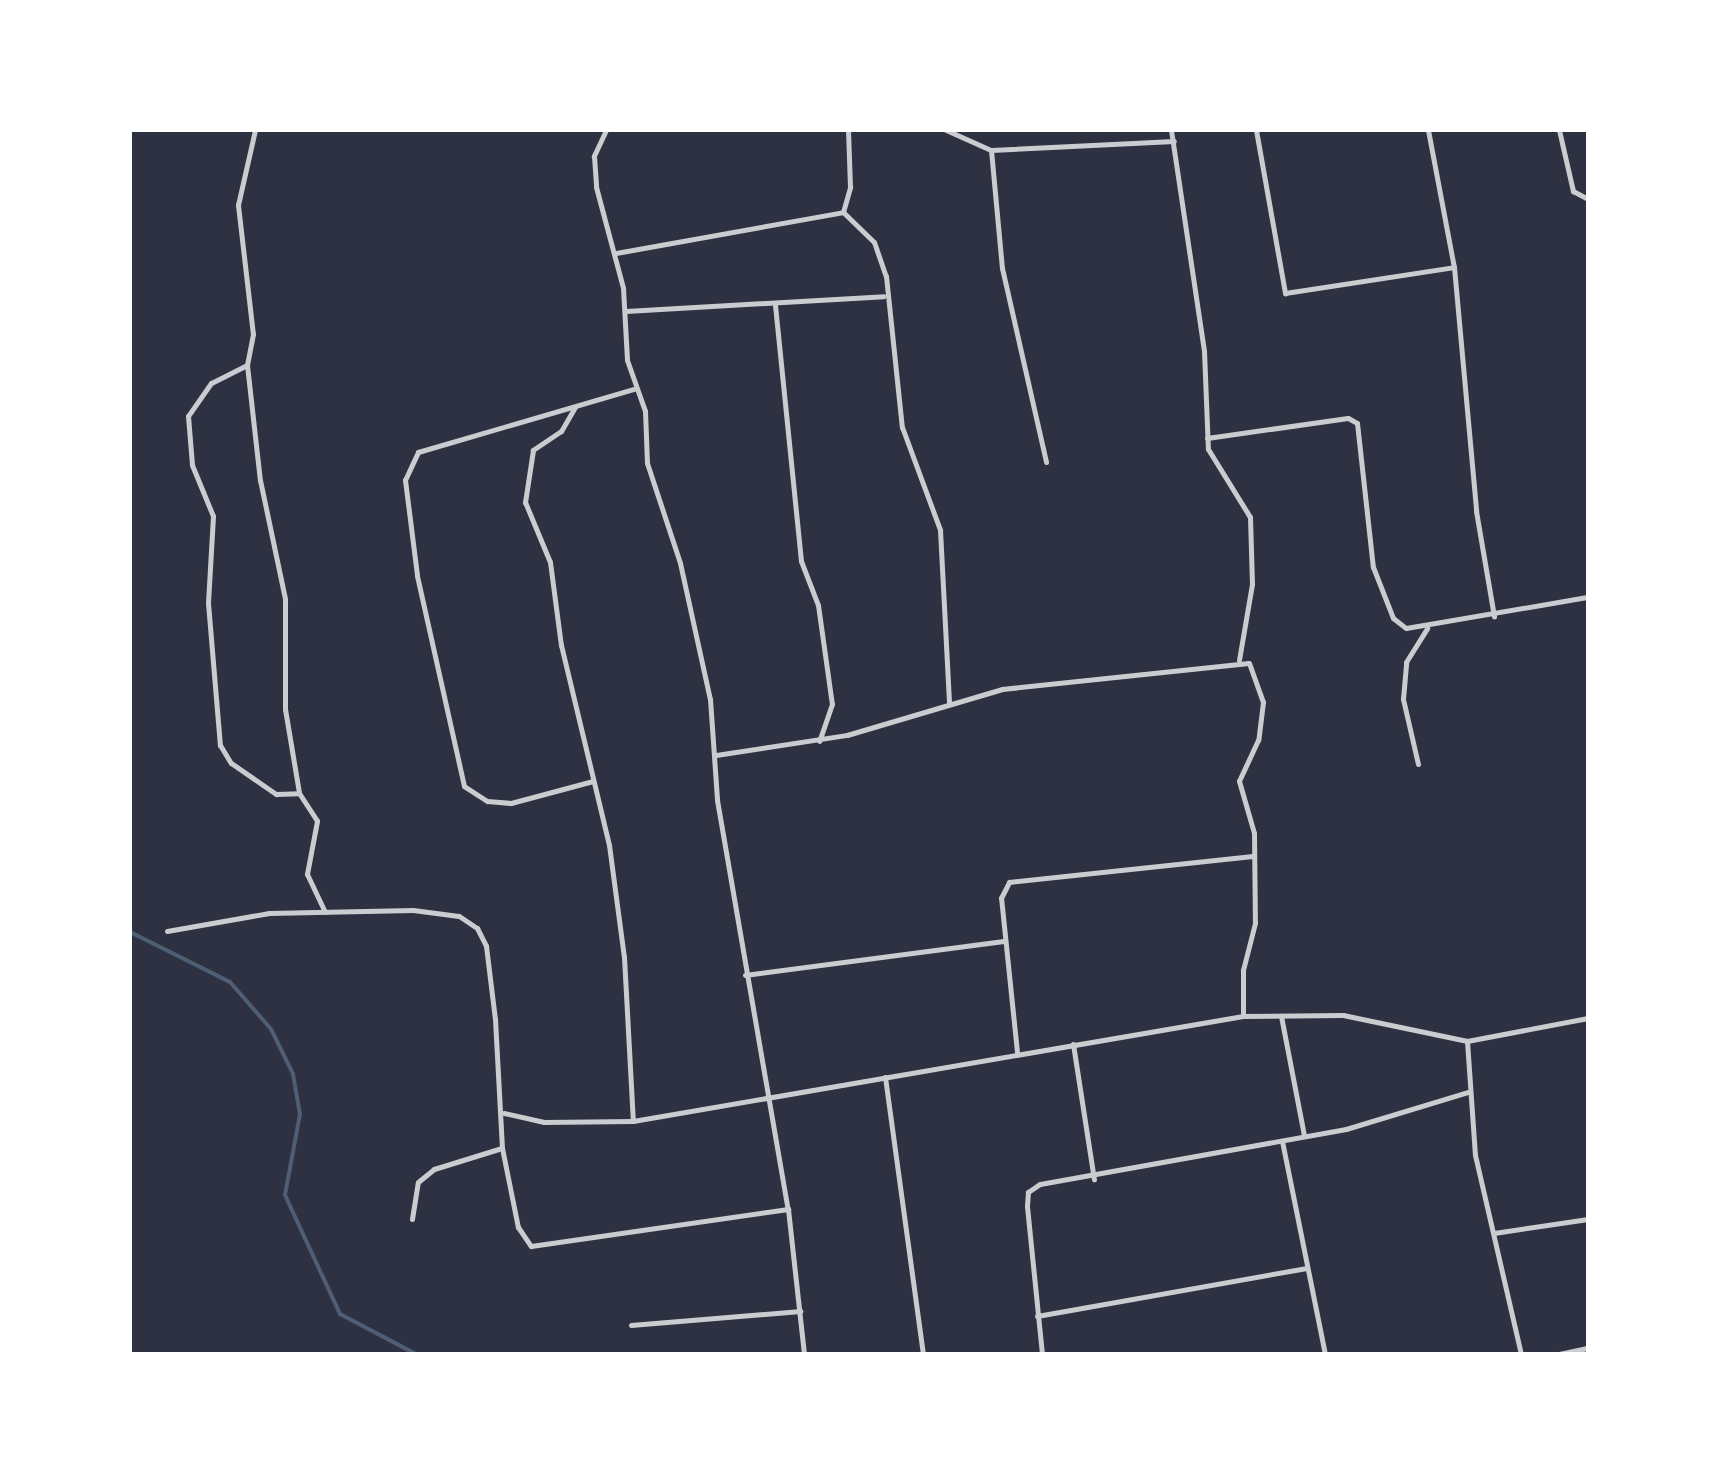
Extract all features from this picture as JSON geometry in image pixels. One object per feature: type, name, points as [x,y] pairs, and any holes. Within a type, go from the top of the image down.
[{"type":"street","points":[[255,130],[238,206],[253,334],[246,364],[260,480],[285,599],[285,709],[300,794],[317,821],[308,874],[325,912]]},
{"type":"street","points":[[606,130],[594,156],[616,252],[634,390],[645,411],[647,463],[680,563],[716,755],[717,800],[766,1101],[788,1210],[804,1354]]},
{"type":"street","points":[[843,212],[850,187],[848,130]]},
{"type":"street","points":[[946,130],[991,150],[1174,141]]},
{"type":"street","points":[[1171,130],[1204,351],[1206,438],[1213,461],[1250,517],[1252,584],[1239,660]]},
{"type":"street","points":[[1256,130],[1285,292],[1454,267]]},
{"type":"street","points":[[1428,130],[1454,267],[1476,512],[1494,616]]},
{"type":"street","points":[[1560,130],[1573,191],[1588,199]]},
{"type":"street","points":[[991,150],[1002,268],[1046,462]]},
{"type":"street","points":[[616,252],[843,212]]},
{"type":"street","points":[[843,212],[874,242],[886,276],[884,296],[902,427],[940,530],[949,704]]},
{"type":"street","points":[[626,311],[884,296]]},
{"type":"street","points":[[775,305],[801,561],[818,604],[832,704],[820,741]]},
{"type":"street","points":[[246,364],[211,383],[188,416],[192,465],[213,516],[208,603],[220,744],[231,763],[276,794],[300,794]]},
{"type":"street","points":[[593,781],[511,803],[487,801],[464,786],[417,574],[406,480],[418,452],[634,390]]},
{"type":"street","points":[[575,407],[561,432],[533,450],[525,502],[550,562],[550,594],[593,781],[624,957],[632,1121]]},
{"type":"street","points":[[1206,438],[1348,418],[1356,423],[1362,507],[1380,594],[1406,628],[1427,628],[1588,597]]},
{"type":"street","points":[[1418,764],[1403,699],[1406,662],[1427,628]]},
{"type":"street","points":[[716,755],[820,741],[1002,688],[1239,660],[1256,673],[1262,702],[1258,740],[1239,781],[1254,833],[1254,923],[1243,970],[1243,1016]]},
{"type":"street","points":[[1018,1052],[1004,941],[1002,898],[1009,882],[1253,856]]},
{"type":"street","points":[[167,931],[268,914],[413,910],[460,916],[477,928],[486,946],[504,1113],[502,1148],[518,1227],[531,1246],[788,1210]]},
{"type":"street","points":[[745,975],[1004,941]]},
{"type":"street","points":[[504,1113],[544,1122],[632,1121],[1243,1016],[1387,1020],[1467,1041],[1588,1018]]},
{"type":"street","points":[[1281,1016],[1305,1136]]},
{"type":"street","points":[[1467,1041],[1468,1092],[1521,1354]]},
{"type":"street","points":[[1074,1044],[1094,1179]]},
{"type":"street","points":[[885,1077],[923,1354]]},
{"type":"street","points":[[1042,1354],[1028,1192],[1040,1184],[1094,1179],[1282,1141],[1468,1092]]},
{"type":"street","points":[[1282,1141],[1325,1354]]},
{"type":"street","points":[[412,1219],[418,1182],[502,1148]]},
{"type":"street","points":[[1494,1233],[1588,1219]]},
{"type":"street","points":[[1037,1316],[1307,1268]]},
{"type":"street","points":[[631,1324],[800,1311]]},
{"type":"street","points":[[1558,1354],[1588,1348]]},
{"type":"waterway","points":[[130,932],[230,982],[271,1029],[293,1074],[300,1114],[285,1195],[340,1314],[416,1354]]}]
